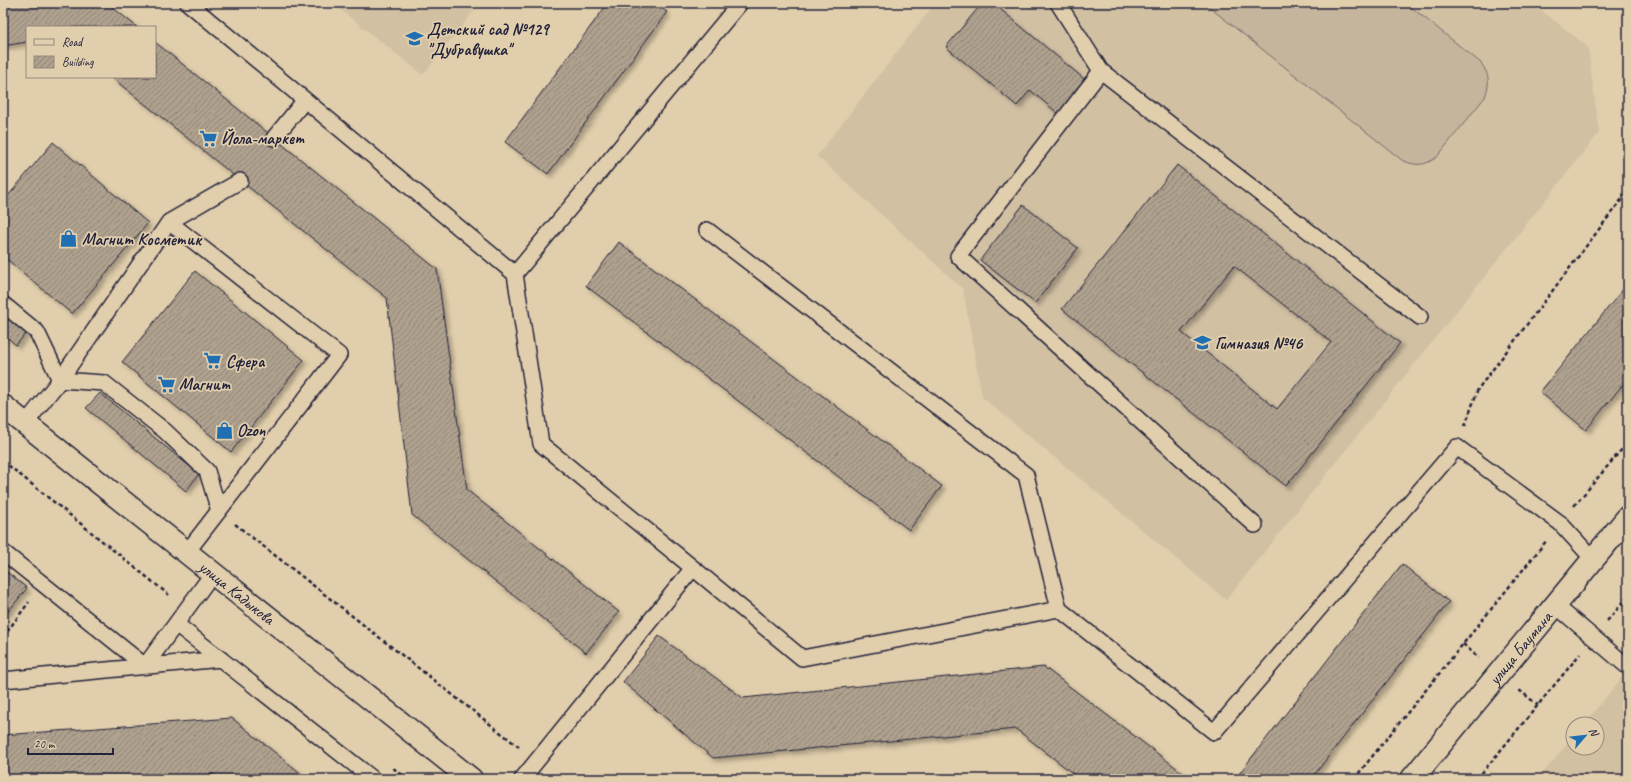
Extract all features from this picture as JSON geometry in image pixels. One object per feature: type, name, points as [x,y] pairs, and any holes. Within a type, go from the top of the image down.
[{"type":"street","name":"улица Кадыкова","points":[[3,406],[471,779]]},
{"type":"street","name":"улица Баумана","points":[[1412,779],[1628,517]]},
{"type":"lane","points":[[188,3],[515,274],[541,444],[802,658],[1059,609]]},
{"type":"lane","points":[[515,274],[740,3]]},
{"type":"lane","points":[[1058,3],[1102,71],[1420,317]]},
{"type":"lane","points":[[1102,71],[958,256],[1255,525]]},
{"type":"lane","points":[[274,138],[305,100]]},
{"type":"lane","points":[[25,424],[60,380],[169,222],[240,181]]},
{"type":"lane","points":[[169,222],[339,355],[187,552]]},
{"type":"lane","points":[[707,230],[1026,475],[1059,609],[1214,732],[1457,446],[1560,523],[1593,559]]},
{"type":"lane","points":[[3,304],[37,332],[60,380]]},
{"type":"lane","points":[[60,380],[104,383],[165,431],[207,471],[219,511]]},
{"type":"lane","points":[[3,552],[145,666]]},
{"type":"lane","points":[[522,779],[693,568]]},
{"type":"lane","points":[[145,666],[213,573]]},
{"type":"lane","points":[[1555,605],[1628,667]]},
{"type":"lane","points":[[176,624],[373,779]]},
{"type":"lane","points":[[3,680],[221,659]]},
{"type":"path","points":[[1457,446],[1478,389],[1628,191]]},
{"type":"path","points":[[1354,779],[1560,523],[1628,442]]},
{"type":"path","points":[[219,511],[536,761]]},
{"type":"path","points":[[3,637],[42,584]]},
{"type":"path","points":[[1477,779],[1628,597]]},
{"type":"shaded area","name":"Детский сад №129 \"Дубравушка\"","points":[[332,3],[480,3],[423,75]]},
{"type":"shaded area","name":"Гимназия №46","points":[[935,3],[1532,3],[1588,47],[1599,133],[1226,600],[982,397],[963,289],[817,156]]},
{"type":"shaded area","points":[[1204,3],[1406,3],[1481,63],[1488,76],[1488,87],[1485,97],[1437,157],[1424,164],[1413,164],[1403,161]]},
{"type":"shaded area","points":[[1628,670],[1628,779],[1538,779],[1565,747],[1565,756],[1605,756],[1605,716],[1591,716]]},
{"type":"building","points":[[3,3],[107,3],[136,26],[26,26],[26,42],[3,46]]},
{"type":"building","points":[[608,3],[654,3],[667,12],[548,174],[505,142]]},
{"type":"building","points":[[982,3],[993,3],[1089,83],[1061,116],[1030,90],[1017,106],[946,47]]},
{"type":"building","points":[[156,43],[437,269],[467,490],[619,612],[586,653],[412,515],[387,298],[112,78],[156,78]]},
{"type":"building","name":"Магнит Косметик","points":[[53,142],[148,223],[72,314],[3,256],[3,202]]},
{"type":"building","points":[[1177,165],[1400,343],[1286,486],[1062,309]],"holes":[[[1234,266],[1331,342],[1277,409],[1181,332]]]},
{"type":"building","points":[[1023,205],[1078,248],[1035,303],[980,260]]},
{"type":"building","points":[[619,242],[942,486],[909,530],[586,286]]},
{"type":"building","name":"Сфера","points":[[195,271],[304,360],[231,452],[122,362]]},
{"type":"building","points":[[1628,283],[1628,378],[1586,430],[1540,392]]},
{"type":"building","points":[[3,313],[27,332],[16,345],[3,334]]},
{"type":"building","points":[[100,393],[199,474],[186,491],[86,408]]},
{"type":"building","points":[[1402,564],[1449,602],[1311,779],[1235,779]]},
{"type":"building","points":[[3,569],[27,588],[3,618]]},
{"type":"building","points":[[659,636],[743,698],[1044,667],[1191,779],[1080,779],[1016,729],[713,758],[623,682]]},
{"type":"building","points":[[232,718],[308,779],[219,779],[213,774],[168,779],[3,779],[3,735]]},
{"type":"place","name":"Детский сад №129 \"Дубравушка\"","points":[[414,39]]},
{"type":"place","name":"Йола-маркет","points":[[208,138]]},
{"type":"place","name":"Магнит Косметик","points":[[69,239]]},
{"type":"place","name":"Гимназия №46","points":[[1202,343]]},
{"type":"place","name":"Сфера","points":[[213,361]]},
{"type":"place","name":"Магнит","points":[[166,384]]},
{"type":"place","name":"Ozon","points":[[224,430]]}]
